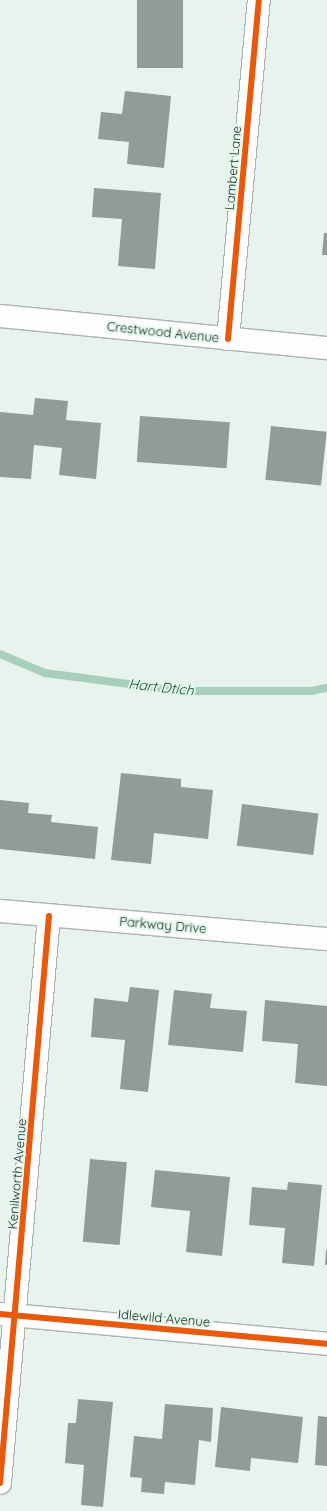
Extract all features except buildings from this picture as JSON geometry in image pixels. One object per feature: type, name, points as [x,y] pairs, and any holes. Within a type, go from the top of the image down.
[{"type":"street","name":"Lambert Lane","points":[[228,339],[259,0]]},
{"type":"street","name":"Crestwood Avenue","points":[[0,316],[327,348]]},
{"type":"street","name":"Parkway Drive","points":[[0,911],[327,939]]},
{"type":"street","name":"Kenilworth Avenue","points":[[0,1483],[8,1315],[49,916]]},
{"type":"street","name":"Idlewild Avenue","points":[[8,1315],[327,1344]]},
{"type":"waterway","name":"Hart Dtich","points":[[0,654],[45,673],[181,691],[311,691],[327,688]]},
{"type":"cycle path","points":[[228,339],[259,0]]},
{"type":"cycle path","points":[[0,1483],[49,916]]},
{"type":"cycle path","points":[[0,1314],[327,1344]]}]
